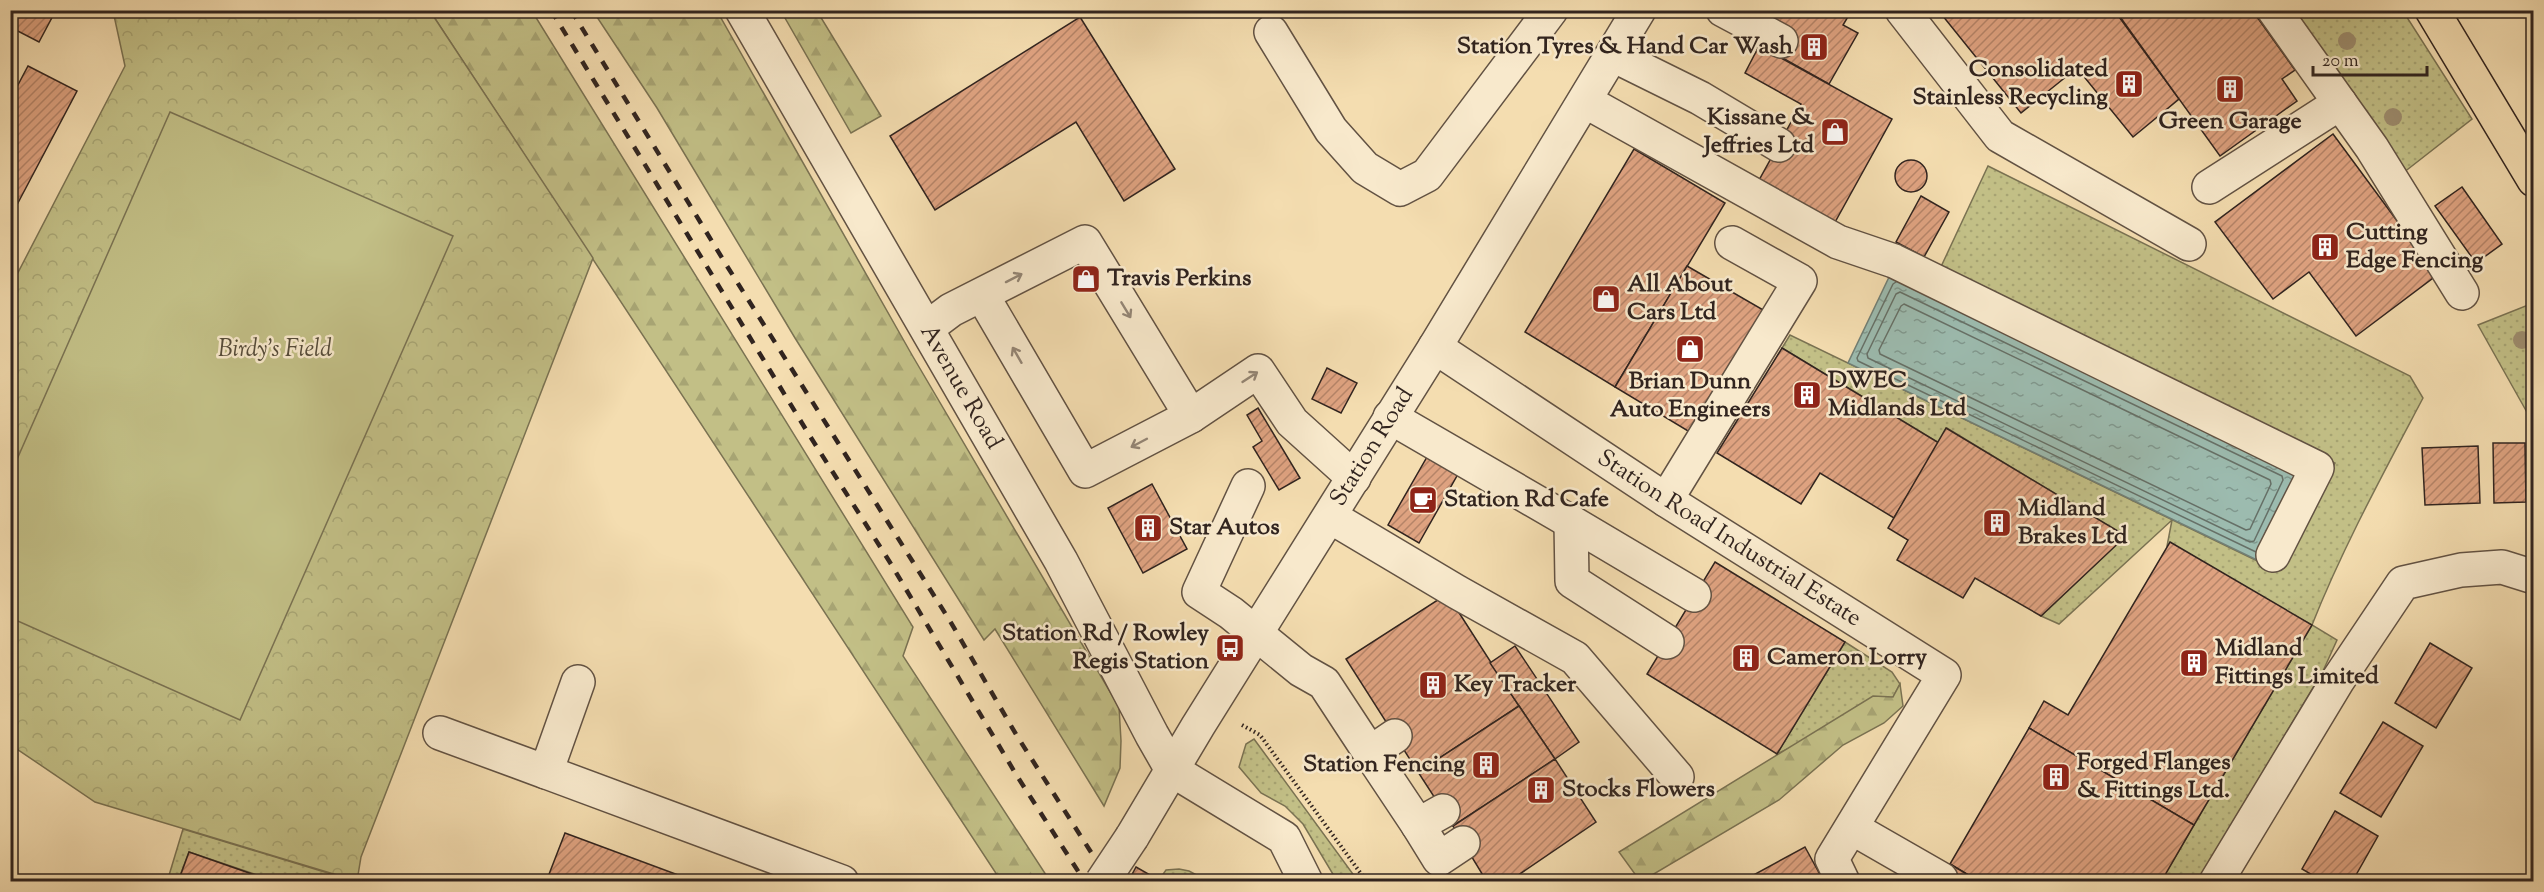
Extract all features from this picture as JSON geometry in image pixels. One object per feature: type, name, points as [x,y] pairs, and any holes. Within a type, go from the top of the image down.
[{"type":"main road","points":[[2432,10],[2534,180]]},
{"type":"street","name":"Avenue Road","points":[[742,10],[1061,561],[1172,770]]},
{"type":"street","points":[[1271,32],[1330,130],[1365,168],[1401,189],[1427,175],[1551,10]]},
{"type":"street","name":"Station Road","points":[[1102,882],[1331,517],[1639,10]]},
{"type":"street","points":[[1723,10],[1781,41]]},
{"type":"street","points":[[1902,10],[2000,136],[2189,244]]},
{"type":"street","points":[[2274,10],[2372,148],[2463,293]]},
{"type":"street","points":[[1613,55],[1700,98],[1779,145]]},
{"type":"street","points":[[1585,101],[1838,242],[1894,261],[2318,468],[2273,555]]},
{"type":"street","points":[[2209,187],[2340,103]]},
{"type":"street","points":[[927,328],[951,310],[1085,242],[1191,416]]},
{"type":"street","points":[[1666,500],[1800,281],[1732,243]]},
{"type":"street","points":[[981,295],[1085,471],[1191,416],[1258,371],[1292,422],[1354,478]]},
{"type":"street","name":"Station Road Industrial Estate","points":[[1435,347],[1666,500],[1944,675],[1832,860],[1843,882]]},
{"type":"street","points":[[1390,417],[1695,596]]},
{"type":"street","points":[[1248,486],[1199,592],[1231,613],[1301,670],[1324,683],[1382,744],[1430,818],[1439,859],[1463,843]]},
{"type":"street","points":[[1331,517],[1457,592],[1575,658],[1677,777]]},
{"type":"street","points":[[1571,522],[1572,581],[1666,642]]},
{"type":"street","points":[[2216,882],[2338,680],[2403,583],[2461,570],[2502,567],[2534,577]]},
{"type":"street","points":[[546,772],[578,682]]},
{"type":"street","points":[[440,733],[842,882]]},
{"type":"street","points":[[1172,770],[1284,838],[1306,882]]},
{"type":"street","points":[[1852,828],[1941,879]]},
{"type":"path","points":[[1210,707],[1260,735],[1367,882]]},
{"type":"green space","name":"Birdy's Field","points":[[113,11],[430,11],[593,258],[361,857],[357,881],[95,802],[11,745],[10,288],[125,66]]},
{"type":"green space","points":[[430,11],[532,11],[913,627],[903,656],[1050,881],[1001,881]]},
{"type":"green space","points":[[593,11],[717,11],[912,355],[1119,707],[1120,768],[1104,806],[995,629],[984,640],[795,338],[657,108]]},
{"type":"green space","points":[[781,11],[817,11],[881,116],[851,133]]},
{"type":"green space","points":[[2294,11],[2403,11],[2472,119],[2403,173],[2342,77]]},
{"type":"green space","points":[[170,112],[453,236],[240,720],[11,618],[11,473]]},
{"type":"green space","points":[[1988,166],[2410,376],[2423,398],[2350,538],[2312,625],[2167,546],[2172,520],[2059,624],[2041,616],[2125,536],[1947,428],[1939,443],[1782,348],[1790,335],[2276,570],[2335,463],[1939,271]]},
{"type":"green space","points":[[2533,303],[2533,423],[2478,325]]},
{"type":"green space","points":[[2312,625],[2337,640],[2323,671],[2198,881],[2161,881]]},
{"type":"green space","points":[[1845,642],[1892,672],[1900,684],[1893,697],[1777,754]]},
{"type":"green space","points":[[1900,684],[1903,706],[1884,723],[1843,745],[1779,800],[1642,881],[1619,852],[1873,696],[1893,697]]},
{"type":"green space","points":[[1254,739],[1358,881],[1337,881],[1303,824],[1285,806],[1261,793],[1239,767],[1246,744]]},
{"type":"green space","points":[[183,829],[354,881],[275,881],[189,852],[178,881],[167,882]]},
{"type":"green space","points":[[1166,870],[1189,871],[1208,881],[1159,880]]},
{"type":"water","points":[[1891,273],[2302,471],[2259,561],[1848,363]]},
{"type":"building","points":[[10,10],[56,10],[39,42],[10,27]]},
{"type":"building","name":"Station Tyres & Hand Car Wash","points":[[1751,10],[1852,10],[1843,25],[1858,33],[1829,84],[1774,53]]},
{"type":"building","name":"Consolidated Stainless Recycling","points":[[1938,10],[2114,10],[2179,99],[2133,137],[2077,68],[2021,113]]},
{"type":"building","name":"Green Garage","points":[[2123,10],[2252,10],[2295,70],[2282,79],[2297,101],[2220,156],[2118,14]]},
{"type":"building","points":[[1080,17],[1175,169],[1124,201],[1076,122],[935,210],[890,136]]},
{"type":"building","name":"Kissane & Jeffries Ltd","points":[[1759,46],[1892,119],[1834,224],[1758,182],[1801,104],[1745,73]]},
{"type":"building","points":[[28,66],[77,91],[10,218],[10,100]]},
{"type":"building","name":"Cutting Edge Fencing","points":[[2333,134],[2437,275],[2356,336],[2309,272],[2273,299],[2215,222]]},
{"type":"building","name":"All About Cars Ltd","points":[[1634,149],[1725,203],[1615,387],[1525,332]]},
{"type":"building","points":[[1911,160],[1922,165],[1927,176],[1922,187],[1911,192],[1900,187],[1895,176],[1900,165]]},
{"type":"building","points":[[2462,187],[2502,244],[2476,263],[2435,206]]},
{"type":"building","points":[[1921,196],[1949,212],[1924,257],[1896,242]]},
{"type":"building","name":"Brian Dunn Auto Engineers","points":[[1687,266],[1765,311],[1693,434],[1615,387]]},
{"type":"building","name":"DWEC Midlands Ltd","points":[[1782,348],[1939,443],[1894,518],[1820,473],[1801,504],[1717,453]]},
{"type":"building","points":[[1327,368],[1357,383],[1341,413],[1312,399]]},
{"type":"building","name":"Star Autos","points":[[1258,408],[1300,478],[1279,490],[1253,447],[1262,441],[1247,415]]},
{"type":"building","name":"Midland Brakes Ltd","points":[[1946,428],[2126,536],[2041,616],[1975,578],[1963,598],[1897,560],[1908,540],[1888,528]]},
{"type":"building","points":[[2493,443],[2525,443],[2526,502],[2494,503]]},
{"type":"building","points":[[2478,446],[2480,503],[2425,505],[2422,448]]},
{"type":"building","name":"Station Rd Cafe","points":[[1427,457],[1458,474],[1419,543],[1388,525]]},
{"type":"building","name":"Star Autos","points":[[1152,484],[1187,549],[1143,573],[1108,508]]},
{"type":"building","name":"Midland Fittings Limited","points":[[2170,542],[2312,625],[2194,825],[2029,728],[2044,701],[2068,715]]},
{"type":"building","name":"Cameron Lorry","points":[[1715,562],[1845,642],[1777,754],[1647,674]]},
{"type":"building","name":"Key Tracker","points":[[1447,594],[1519,706],[1418,772],[1346,659]]},
{"type":"building","points":[[2430,643],[2472,668],[2436,728],[2395,703]]},
{"type":"building","points":[[1515,646],[1579,742],[1555,759],[1490,663]]},
{"type":"building","name":"Station Fencing","points":[[1519,706],[1555,759],[1453,826],[1418,772]]},
{"type":"building","points":[[2383,722],[2423,746],[2381,817],[2340,793]]},
{"type":"building","name":"Forged Flanges & Fittings Ltd.","points":[[2029,728],[2194,825],[2161,882],[1980,882],[1950,864]]},
{"type":"building","name":"Stocks Flowers","points":[[1555,759],[1596,822],[1508,882],[1487,882],[1453,826]]},
{"type":"building","points":[[2335,811],[2378,836],[2352,882],[2324,882],[2302,869]]},
{"type":"building","points":[[565,833],[697,882],[546,882]]},
{"type":"building","points":[[1805,847],[1824,882],[1751,882],[1748,878]]},
{"type":"building","points":[[189,852],[275,882],[178,882]]},
{"type":"building","points":[[1950,864],[1980,882],[1940,882]]},
{"type":"building","points":[[1136,867],[1159,880],[1161,882],[1128,882]]},
{"type":"railway","points":[[551,10],[808,433],[891,564],[1017,776],[1085,882]]},
{"type":"railway","points":[[571,10],[727,266],[950,621],[1017,736],[1110,882]]},
{"type":"place","name":"Station Tyres & Hand Car Wash","points":[[1814,47]]},
{"type":"place","name":"Consolidated Stainless Recycling","points":[[2129,84]]},
{"type":"place","name":"Green Garage","points":[[2230,89]]},
{"type":"place","name":"Kissane & Jeffries Ltd","points":[[1835,132]]},
{"type":"place","name":"Cutting Edge Fencing","points":[[2325,247]]},
{"type":"place","name":"Travis Perkins","points":[[1086,279]]},
{"type":"place","name":"All About Cars Ltd","points":[[1606,299]]},
{"type":"place","name":"Brian Dunn Auto Engineers","points":[[1690,349]]},
{"type":"place","name":"DWEC Midlands Ltd","points":[[1807,395]]},
{"type":"place","name":"Station Rd Cafe","points":[[1423,500]]},
{"type":"place","name":"Midland Brakes Ltd","points":[[1997,523]]},
{"type":"place","name":"Star Autos","points":[[1148,528]]},
{"type":"place","name":"Station Rd / Rowley Regis Station","points":[[1230,648]]},
{"type":"place","name":"Cameron Lorry","points":[[1746,658]]},
{"type":"place","name":"Midland Fittings Limited","points":[[2194,663]]},
{"type":"place","name":"Key Tracker","points":[[1433,685]]},
{"type":"place","name":"Station Fencing","points":[[1486,765]]},
{"type":"place","name":"Forged Flanges & Fittings Ltd.","points":[[2056,777]]},
{"type":"place","name":"Stocks Flowers","points":[[1541,790]]}]
